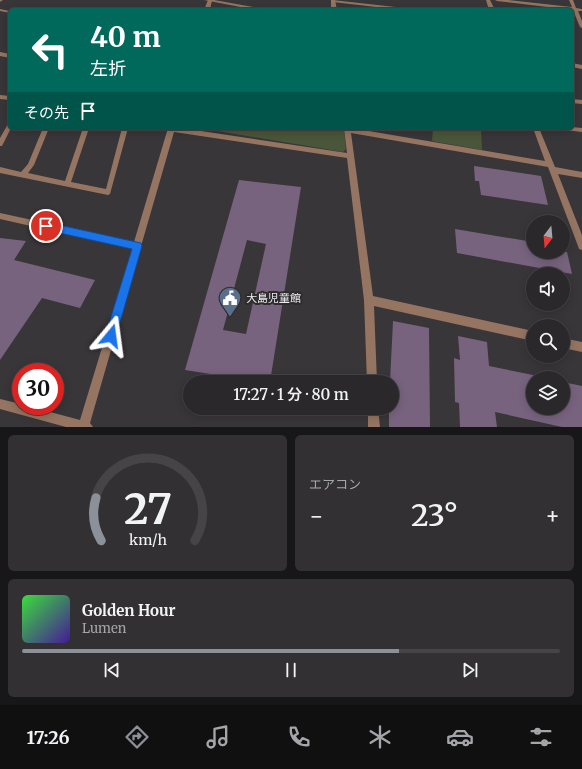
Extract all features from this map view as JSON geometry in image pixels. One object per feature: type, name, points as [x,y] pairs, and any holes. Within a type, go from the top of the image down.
[{"type":"street","points":[[0,404],[85,427],[171,130]]},
{"type":"street","points":[[185,130],[350,156]]},
{"type":"street","points":[[347,130],[369,300],[372,375]]},
{"type":"street","points":[[352,130],[582,175]]},
{"type":"street","points":[[537,130],[582,246]]},
{"type":"street","points":[[0,216],[137,246]]},
{"type":"street","points":[[369,300],[526,334]]},
{"type":"street","points":[[570,344],[582,347]]},
{"type":"street","points":[[374,415],[374,427]]},
{"type":"lane","points":[[208,0],[253,8]]},
{"type":"lane","points":[[333,0],[398,8]]},
{"type":"lane","points":[[496,0],[559,8]]},
{"type":"lane","points":[[572,0],[582,27]]},
{"type":"lane","points":[[575,10],[582,10]]},
{"type":"lane","points":[[0,144],[8,129]]},
{"type":"lane","points":[[22,175],[31,165],[45,130]]},
{"type":"lane","points":[[67,184],[85,130]]},
{"type":"lane","points":[[0,170],[108,192],[124,130]]},
{"type":"green space","points":[[212,130],[344,130],[346,149],[343,152]]},
{"type":"green space","points":[[433,130],[481,130],[482,150],[432,141]]},
{"type":"building","points":[[474,166],[541,176],[548,205],[481,195],[479,181],[475,181]]},
{"type":"building","points":[[239,180],[301,187],[271,375],[217,375],[185,370]],"holes":[[[247,240],[266,244],[246,334],[223,330]]]},
{"type":"building","points":[[455,229],[526,241],[526,259],[569,259],[572,274],[570,274],[570,267],[534,267],[457,253]]},
{"type":"building","points":[[0,238],[26,241],[14,260],[95,280],[80,308],[42,298],[0,360]]},
{"type":"building","points":[[393,321],[429,328],[430,427],[389,427],[389,415],[399,415],[399,375],[390,375]]},
{"type":"building","points":[[458,336],[487,342],[489,366],[526,374],[526,415],[570,415],[570,383],[582,386],[582,427],[562,427],[495,412],[497,427],[460,427],[459,403],[455,402],[454,358],[460,360]]},
{"type":"place","name":"大島児童館","points":[[230,318]]},
{"type":"route","points":[[46,226],[137,246],[111,336]]}]
